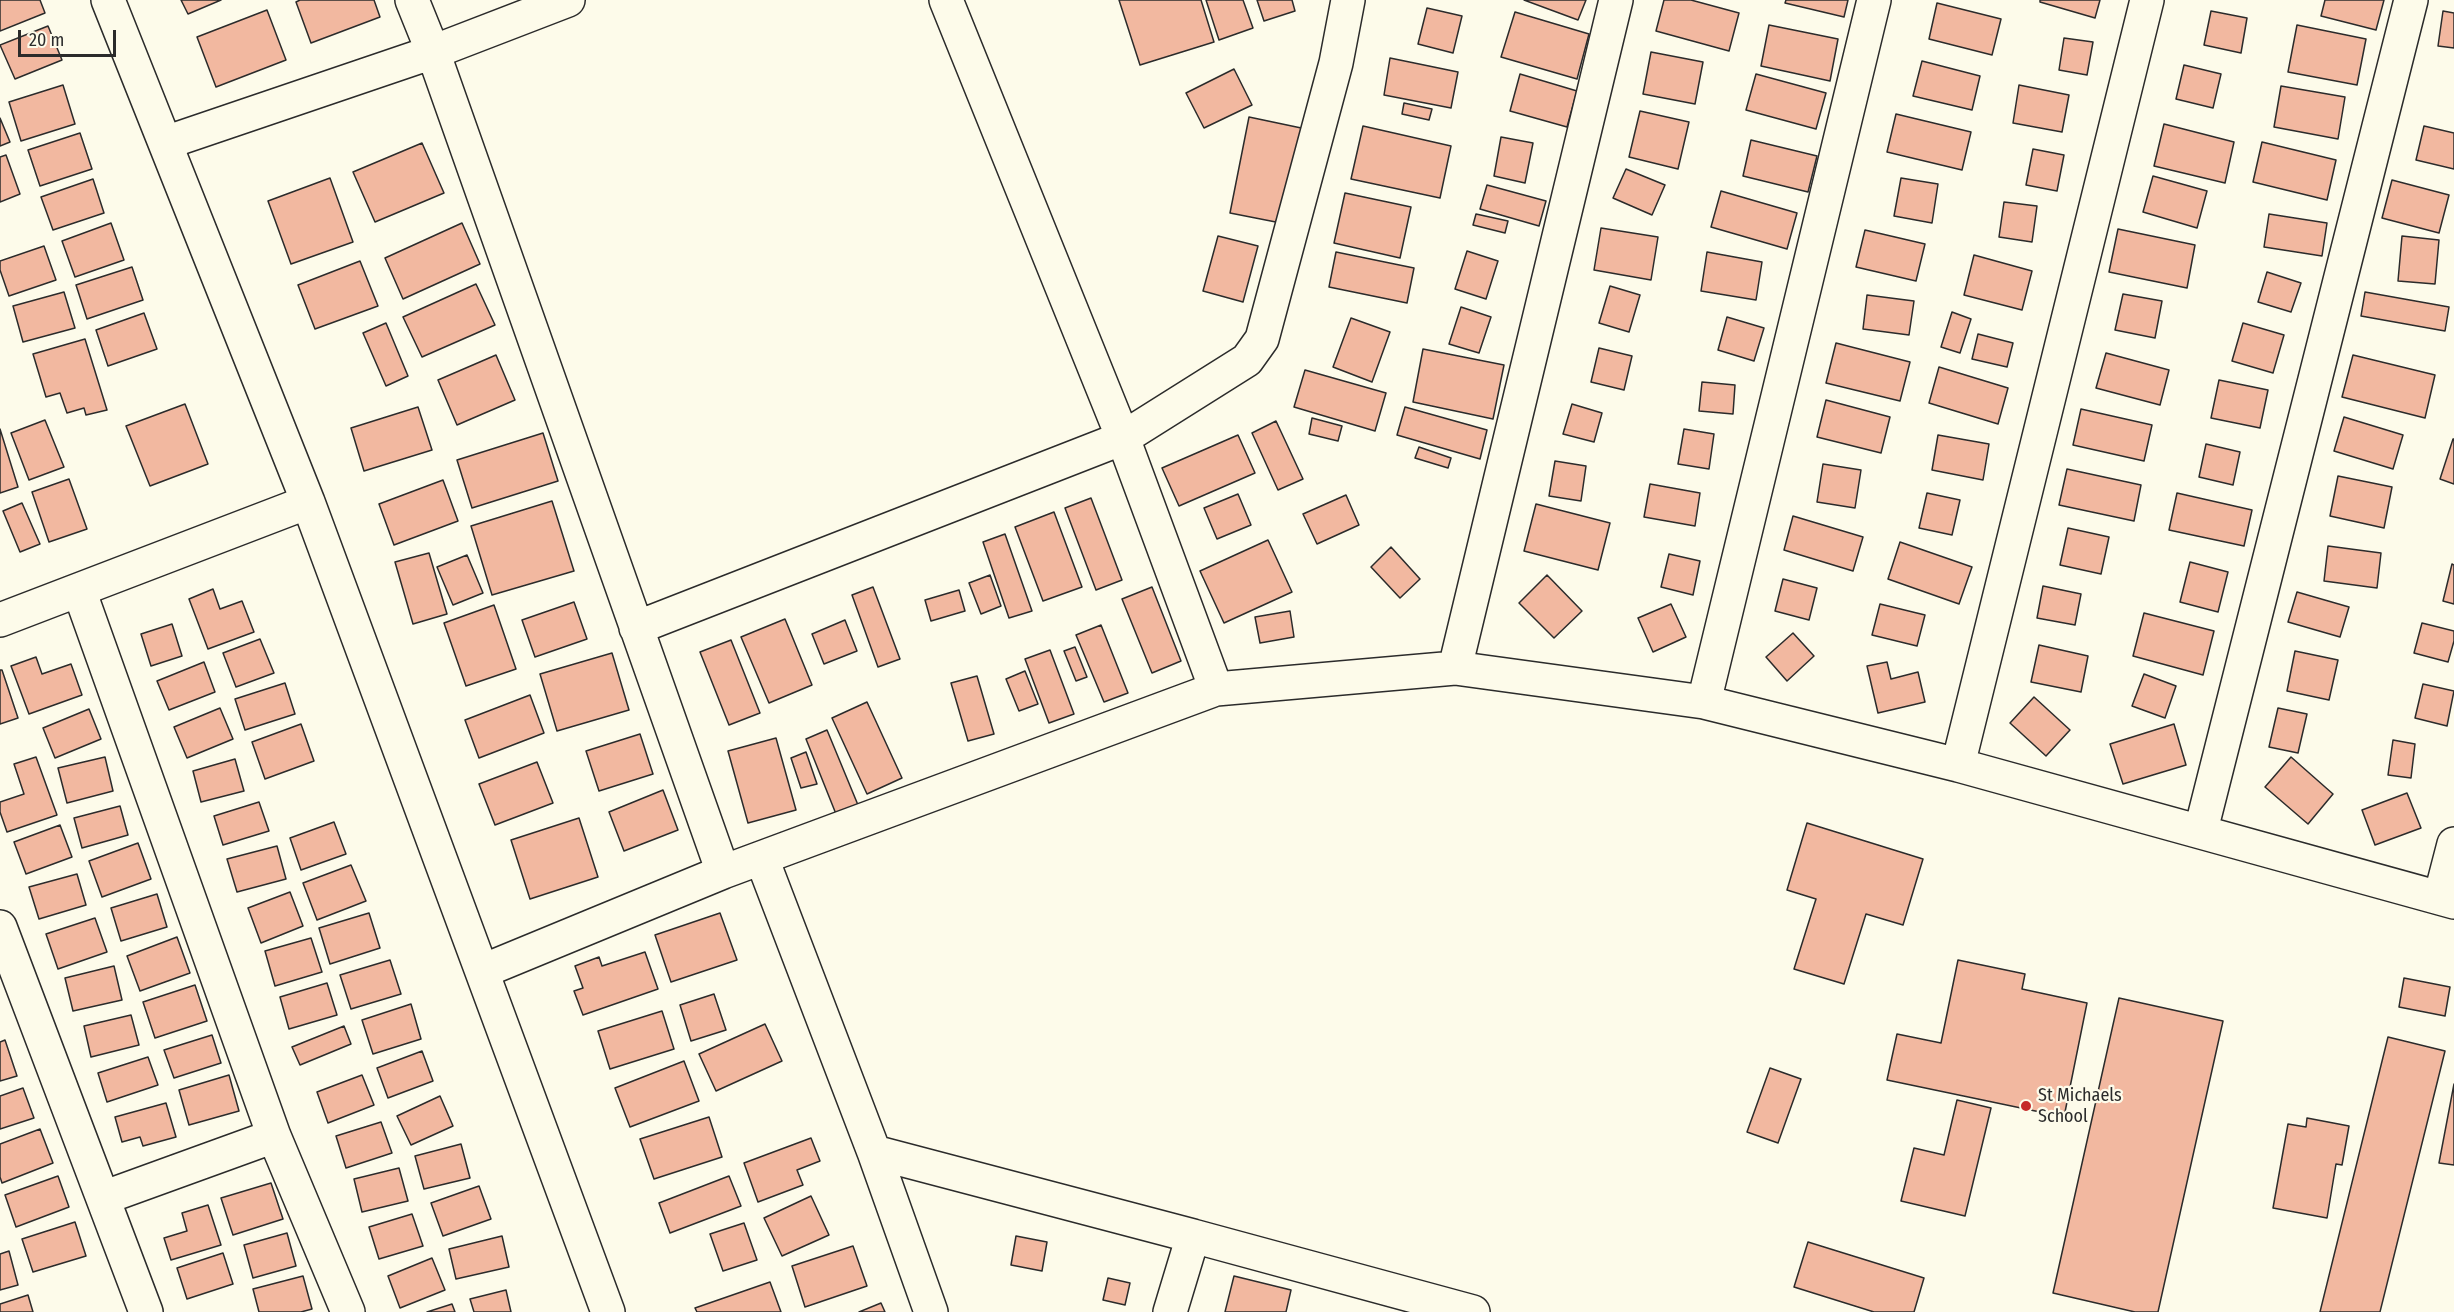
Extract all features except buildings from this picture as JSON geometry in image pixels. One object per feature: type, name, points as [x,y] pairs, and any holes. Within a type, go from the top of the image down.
[{"type":"street","points":[[108,0],[308,502],[608,1312]]},
{"type":"street","points":[[412,0],[433,52],[723,872]]},
{"type":"street","points":[[165,143],[433,52],[568,0]]},
{"type":"street","points":[[946,0],[1123,438],[1216,689]]},
{"type":"street","points":[[636,628],[1123,438],[1246,360],[1262,339],[1336,63],[1348,0]]},
{"type":"street","points":[[1455,668],[1616,0]]},
{"type":"street","points":[[1704,702],[1874,0]]},
{"type":"street","points":[[1958,765],[2146,0]]},
{"type":"street","points":[[2201,830],[2411,0]]},
{"type":"street","points":[[0,620],[308,502]]},
{"type":"street","points":[[80,590],[274,1136],[348,1312]]},
{"type":"street","points":[[483,971],[723,872],[1216,689],[1455,668],[1704,702],[1958,765],[2201,830],[2447,900],[2454,844]]},
{"type":"street","points":[[762,859],[874,1152],[931,1312]]},
{"type":"street","points":[[0,927],[146,1312]]},
{"type":"street","points":[[103,1198],[274,1136]]},
{"type":"street","points":[[874,1152],[1473,1312]]},
{"type":"street","points":[[1170,1312],[1193,1236]]},
{"type":"place","name":"St Michaels School","points":[[2026,1106]]}]
